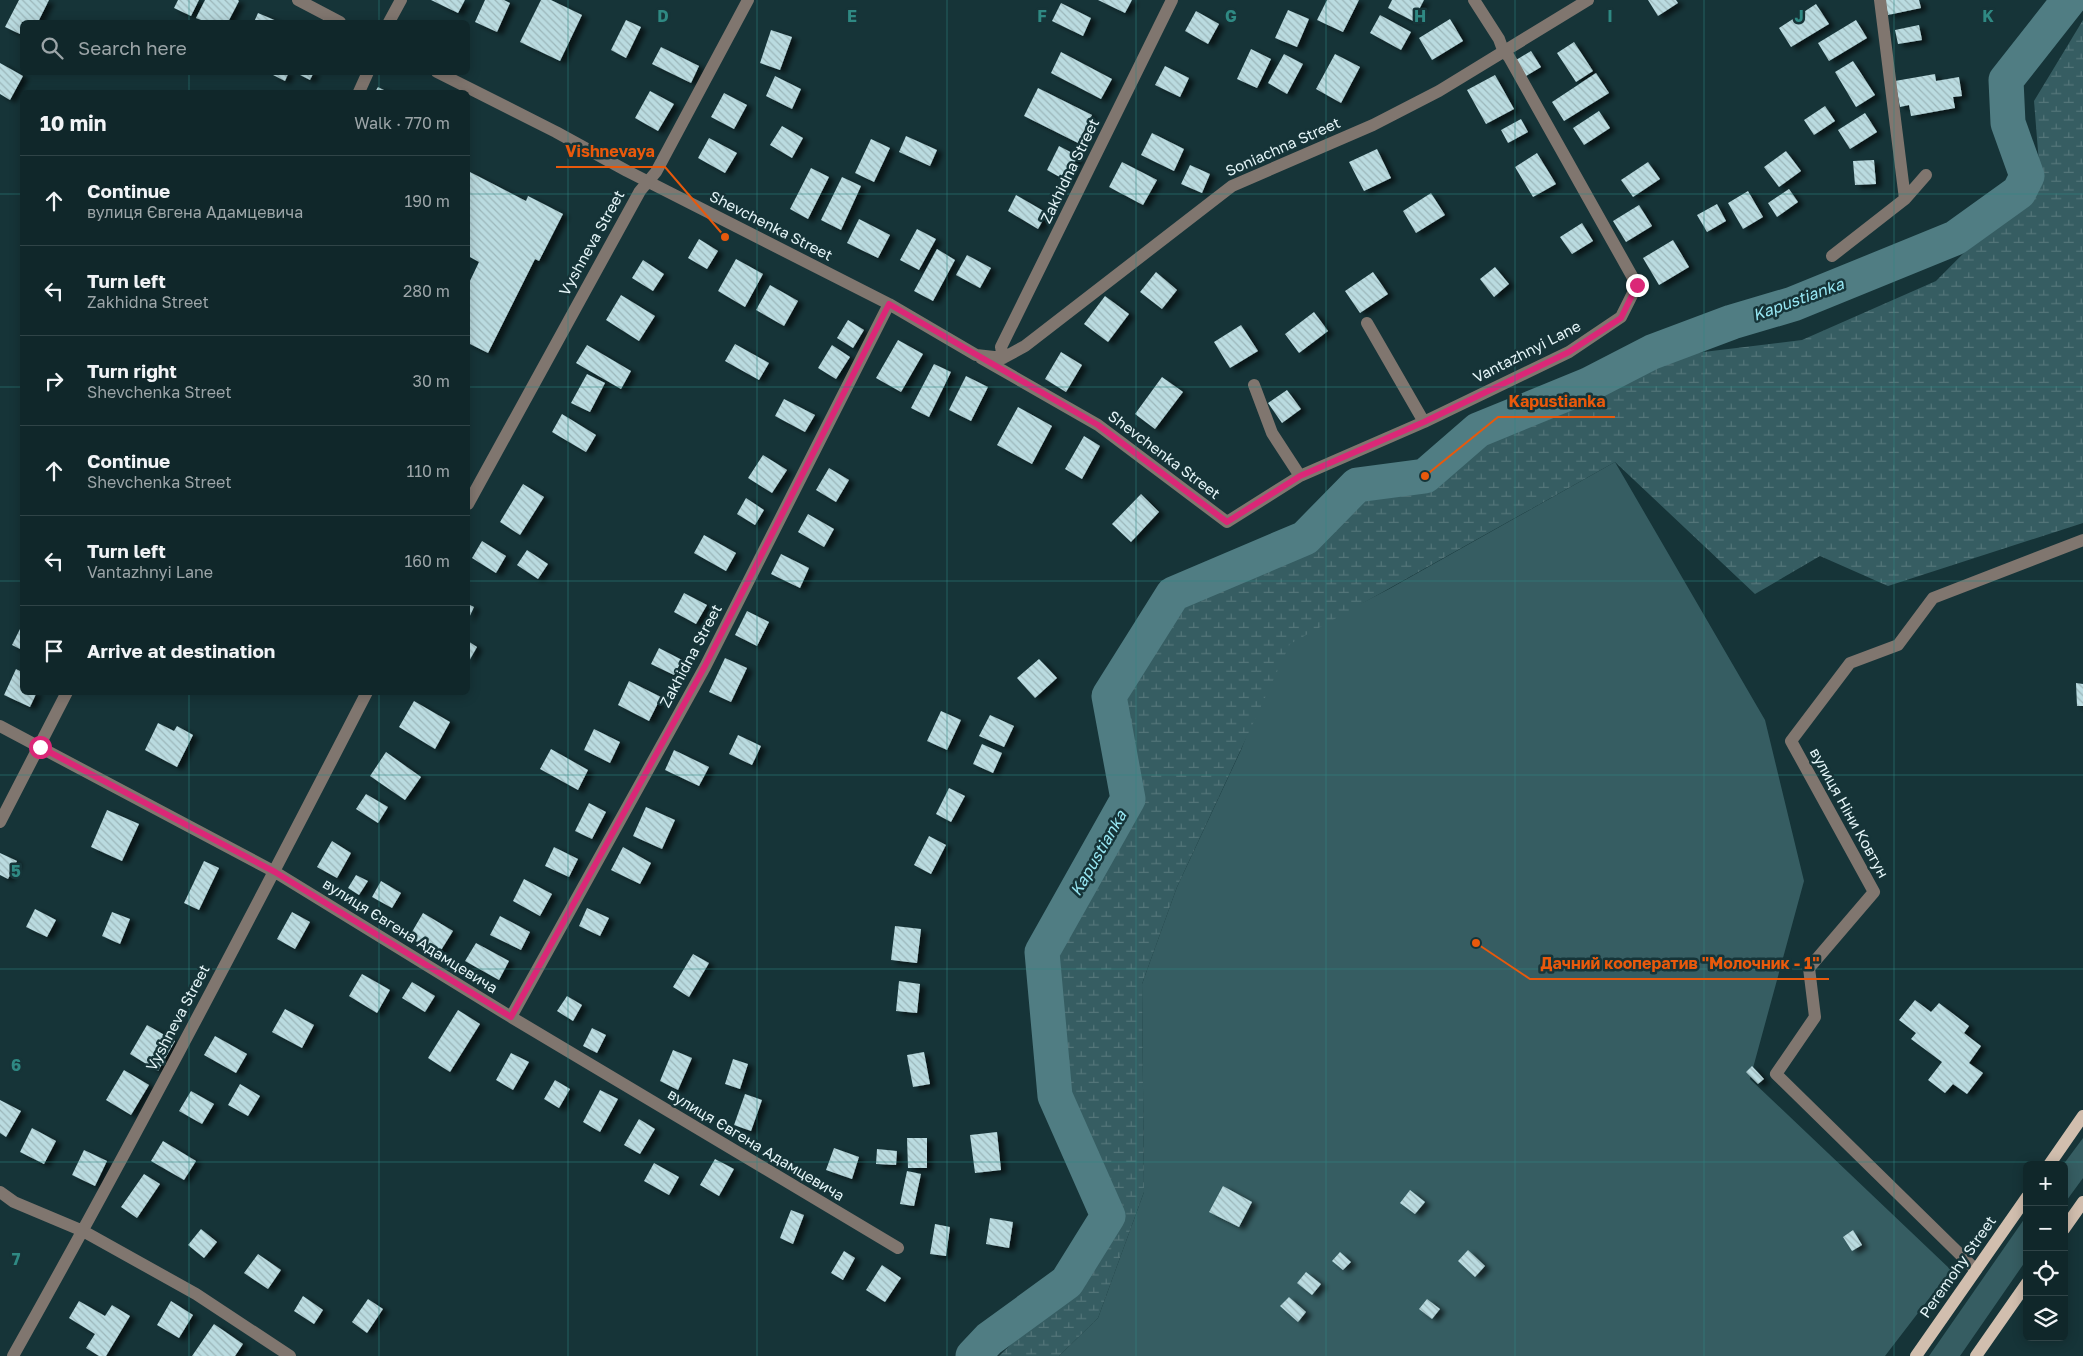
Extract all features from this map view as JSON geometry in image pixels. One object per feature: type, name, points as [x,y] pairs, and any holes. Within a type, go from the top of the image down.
[{"type":"main road","points":[[2053,1161],[2083,1116]]},
{"type":"main road","points":[[2068,1223],[2083,1202]]},
{"type":"main road","name":"Peremohy Street","points":[[1916,1356],[2023,1203]]},
{"type":"main road","points":[[1976,1356],[2023,1288]]},
{"type":"street","points":[[298,0],[336,20]]},
{"type":"street","points":[[390,20],[401,0]]},
{"type":"street","name":"Vyshneva Street","points":[[470,500],[635,200],[656,172],[748,0]]},
{"type":"street","name":"Zakhidna Street","points":[[1003,358],[1002,347],[1172,0]]},
{"type":"street","name":"Vantazhnyi Lane","points":[[1227,522],[1300,476],[1424,422],[1569,352],[1621,318],[1637,285],[1509,57],[1503,50],[1499,39],[1474,0]]},
{"type":"street","name":"Soniachna Street","points":[[1003,358],[1025,346],[1232,186],[1373,125],[1439,91],[1503,50],[1588,0]]},
{"type":"street","points":[[1880,0],[1905,199]]},
{"type":"street","points":[[360,90],[367,75]]},
{"type":"street","name":"Shevchenka Street","points":[[443,75],[889,304],[1098,425],[1227,522]]},
{"type":"street","points":[[1832,256],[1905,199],[1926,175]]},
{"type":"street","name":"Zakhidna Street","points":[[511,1017],[705,666],[889,304]]},
{"type":"street","points":[[1367,323],[1424,422]]},
{"type":"street","points":[[976,355],[1003,358]]},
{"type":"street","points":[[1254,385],[1272,434],[1300,476]]},
{"type":"street","name":"вулиця Ніни Ковтун","points":[[1976,1270],[1776,1074],[1815,1017],[1809,968],[1874,892],[1791,741],[1850,663],[1898,645],[1933,598],[2083,540]]},
{"type":"street","points":[[0,822],[66,695]]},
{"type":"street","name":"Vyshneva Street","points":[[13,1356],[83,1231],[275,872],[365,695]]},
{"type":"street","name":"вулиця Євгена Адамцевича","points":[[0,726],[275,872],[511,1017],[898,1248]]},
{"type":"street","points":[[0,1192],[14,1202],[83,1231],[196,1294],[290,1356]]},
{"type":"green space","points":[[2083,20],[2083,523],[1888,586],[1820,556],[1755,594],[1615,462],[1290,644],[1177,887],[1142,984],[1144,1192],[1098,1318],[1059,1356],[999,1356],[1033,1323],[1076,1291],[1123,1222],[1071,1103],[1052,969],[1141,796],[1125,703],[1181,605],[1309,552],[1366,495],[1431,490],[1487,439],[1558,416],[1662,357],[1802,340],[1936,281],[2040,176],[2034,101]]},
{"type":"green space","points":[[1615,462],[1765,720],[1804,881],[1750,1079],[1951,1270],[1885,1356],[1059,1356],[1098,1318],[1144,1192],[1142,984],[1177,887],[1241,750],[1283,644],[1389,589]]},
{"type":"green space","points":[[2083,1138],[2083,1178],[2068,1199],[2068,1161],[2066,1161]]},
{"type":"green space","points":[[2023,1221],[2023,1265],[1960,1356],[1929,1356]]},
{"type":"building","points":[[19,0],[49,0],[39,20],[20,20],[20,34],[5,27]]},
{"type":"building","points":[[178,0],[199,0],[191,16],[174,8]]},
{"type":"building","points":[[205,0],[239,1],[229,20],[201,20],[196,18]]},
{"type":"building","points":[[431,0],[465,0],[458,13]]},
{"type":"building","points":[[485,0],[504,0],[510,3],[497,32],[475,22]]},
{"type":"building","points":[[541,0],[551,0],[582,15],[560,61],[520,42]]},
{"type":"building","points":[[1098,0],[1132,0],[1125,13]]},
{"type":"building","points":[[1327,0],[1359,0],[1343,32],[1317,20]]},
{"type":"building","points":[[1392,0],[1424,0],[1413,21],[1388,8]]},
{"type":"building","points":[[1648,0],[1676,0],[1678,3],[1658,16]]},
{"type":"building","points":[[1885,0],[1919,0],[1921,8],[1888,15]]},
{"type":"building","points":[[1061,3],[1091,18],[1083,36],[1052,21]]},
{"type":"building","points":[[1816,4],[1829,24],[1791,47],[1779,28]]},
{"type":"building","points":[[1288,10],[1309,19],[1297,47],[1275,38]]},
{"type":"building","points":[[1196,11],[1219,24],[1208,44],[1185,31]]},
{"type":"building","points":[[258,13],[274,20],[255,20]]},
{"type":"building","points":[[1380,15],[1411,32],[1401,50],[1370,33]]},
{"type":"building","points":[[1450,19],[1463,41],[1432,60],[1419,38]]},
{"type":"building","points":[[626,20],[641,27],[626,58],[611,50]]},
{"type":"building","points":[[1856,20],[1867,38],[1829,61],[1818,43]]},
{"type":"building","points":[[1919,25],[1922,40],[1898,44],[1895,30]]},
{"type":"building","points":[[771,30],[792,37],[780,70],[760,63]]},
{"type":"building","points":[[1574,42],[1593,71],[1576,82],[1557,53]]},
{"type":"building","points":[[661,47],[699,66],[691,83],[652,64]]},
{"type":"building","points":[[1251,49],[1271,59],[1257,88],[1237,79]]},
{"type":"building","points":[[1531,51],[1541,67],[1526,76],[1516,60]]},
{"type":"building","points":[[1061,52],[1112,79],[1101,99],[1051,73]]},
{"type":"building","points":[[1284,54],[1303,64],[1287,94],[1268,83]]},
{"type":"building","points":[[1335,54],[1360,67],[1341,103],[1316,89]]},
{"type":"building","points":[[1853,61],[1875,95],[1856,107],[1835,72]]},
{"type":"building","points":[[0,63],[23,76],[10,100],[0,94]]},
{"type":"building","points":[[1165,66],[1189,78],[1180,97],[1155,85]]},
{"type":"building","points":[[1596,73],[1609,93],[1564,121],[1552,102]]},
{"type":"building","points":[[1935,74],[1936,81],[1959,77],[1962,96],[1953,97],[1955,108],[1911,116],[1909,105],[1900,107],[1895,81]]},
{"type":"building","points":[[273,75],[288,75],[285,81]]},
{"type":"building","points":[[300,75],[312,75],[310,80]]},
{"type":"building","points":[[1495,75],[1514,109],[1486,124],[1467,90]]},
{"type":"building","points":[[775,76],[801,89],[792,109],[766,96]]},
{"type":"building","points":[[1038,88],[1092,115],[1078,143],[1024,116]]},
{"type":"building","points":[[650,91],[674,104],[658,131],[635,118]]},
{"type":"building","points":[[724,93],[747,105],[734,129],[711,117]]},
{"type":"building","points":[[1825,106],[1835,121],[1814,135],[1804,120]]},
{"type":"building","points":[[1599,111],[1610,128],[1584,145],[1573,128]]},
{"type":"building","points":[[1865,113],[1877,132],[1850,149],[1838,130]]},
{"type":"building","points":[[1521,119],[1528,132],[1508,143],[1501,130]]},
{"type":"building","points":[[782,126],[803,138],[792,158],[770,145]]},
{"type":"building","points":[[1152,133],[1184,149],[1174,171],[1141,155]]},
{"type":"building","points":[[906,136],[937,150],[930,166],[899,152]]},
{"type":"building","points":[[709,138],[737,153],[725,173],[698,158]]},
{"type":"building","points":[[871,139],[890,148],[874,182],[855,173]]},
{"type":"building","points":[[1059,146],[1078,156],[1065,180],[1047,170]]},
{"type":"building","points":[[1377,149],[1391,178],[1364,191],[1349,162]]},
{"type":"building","points":[[1786,151],[1801,171],[1779,187],[1764,167]]},
{"type":"building","points":[[1537,153],[1556,184],[1533,197],[1515,167]]},
{"type":"building","points":[[1874,160],[1876,184],[1855,185],[1853,161]]},
{"type":"building","points":[[1122,162],[1157,180],[1143,205],[1109,187]]},
{"type":"building","points":[[1648,162],[1660,179],[1633,197],[1621,180]]},
{"type":"building","points":[[1190,165],[1210,174],[1202,193],[1181,184]]},
{"type":"building","points":[[811,168],[829,177],[808,219],[790,209]]},
{"type":"building","points":[[470,172],[526,201],[528,196],[563,214],[539,261],[535,259],[488,353],[470,344],[470,281],[479,262],[470,257]]},
{"type":"building","points":[[842,177],[861,186],[841,230],[821,220]]},
{"type":"building","points":[[1789,189],[1798,202],[1777,217],[1768,203]]},
{"type":"building","points":[[1748,191],[1763,217],[1743,229],[1728,203]]},
{"type":"building","points":[[1431,193],[1445,215],[1416,233],[1403,211]]},
{"type":"building","points":[[1016,195],[1047,213],[1038,229],[1008,211]]},
{"type":"building","points":[[1717,204],[1726,221],[1707,232],[1697,215]]},
{"type":"building","points":[[1639,205],[1652,226],[1626,242],[1613,221]]},
{"type":"building","points":[[859,219],[890,235],[878,258],[847,243]]},
{"type":"building","points":[[1582,223],[1593,241],[1572,254],[1560,237]]},
{"type":"building","points":[[917,229],[936,239],[919,270],[900,260]]},
{"type":"building","points":[[699,239],[718,251],[707,269],[688,258]]},
{"type":"building","points":[[1673,240],[1689,267],[1659,285],[1643,258]]},
{"type":"building","points":[[937,249],[955,260],[933,301],[914,291]]},
{"type":"building","points":[[967,255],[991,268],[980,288],[956,275]]},
{"type":"building","points":[[736,259],[763,274],[745,307],[718,291]]},
{"type":"building","points":[[643,260],[664,274],[653,291],[632,278]]},
{"type":"building","points":[[1495,267],[1509,284],[1494,297],[1480,279]]},
{"type":"building","points":[[1156,272],[1177,290],[1162,309],[1140,292]]},
{"type":"building","points":[[1373,272],[1388,294],[1360,313],[1345,291]]},
{"type":"building","points":[[770,285],[798,301],[784,326],[756,310]]},
{"type":"building","points":[[621,295],[655,316],[639,341],[606,320]]},
{"type":"building","points":[[1105,296],[1129,314],[1108,342],[1084,324]]},
{"type":"building","points":[[1314,312],[1328,331],[1299,353],[1285,334]]},
{"type":"building","points":[[848,320],[864,330],[853,348],[837,338]]},
{"type":"building","points":[[1241,325],[1258,351],[1230,368],[1214,342]]},
{"type":"building","points":[[898,340],[923,354],[901,392],[876,378]]},
{"type":"building","points":[[735,344],[769,363],[759,380],[725,361]]},
{"type":"building","points":[[587,345],[631,371],[621,389],[576,363]]},
{"type":"building","points":[[832,345],[850,357],[836,379],[818,368]]},
{"type":"building","points":[[1061,352],[1082,365],[1066,392],[1045,379]]},
{"type":"building","points":[[934,364],[951,372],[929,417],[911,408]]},
{"type":"building","points":[[587,374],[605,383],[590,412],[571,403]]},
{"type":"building","points":[[966,376],[988,387],[971,421],[949,410]]},
{"type":"building","points":[[1162,377],[1183,392],[1155,429],[1135,414]]},
{"type":"building","points":[[1287,390],[1301,409],[1282,423],[1268,403]]},
{"type":"building","points":[[784,399],[815,415],[805,432],[775,416]]},
{"type":"building","points":[[1018,407],[1052,426],[1032,464],[997,445]]},
{"type":"building","points":[[562,414],[596,435],[586,452],[552,432]]},
{"type":"building","points":[[1084,436],[1100,446],[1082,479],[1065,469]]},
{"type":"building","points":[[763,455],[787,470],[772,493],[748,478]]},
{"type":"building","points":[[829,468],[849,480],[836,502],[816,490]]},
{"type":"building","points":[[523,484],[544,497],[520,535],[500,522]]},
{"type":"building","points":[[1141,494],[1159,512],[1131,542],[1112,524]]},
{"type":"building","points":[[746,498],[764,510],[755,525],[737,514]]},
{"type":"building","points":[[808,514],[834,529],[824,547],[798,532]]},
{"type":"building","points":[[704,535],[736,553],[726,571],[694,553]]},
{"type":"building","points":[[482,541],[506,556],[496,573],[472,558]]},
{"type":"building","points":[[527,550],[548,564],[538,579],[517,565]]},
{"type":"building","points":[[781,554],[809,568],[800,588],[771,574]]},
{"type":"building","points":[[684,593],[707,605],[696,624],[674,612]]},
{"type":"building","points":[[470,605],[474,607],[470,616]]},
{"type":"building","points":[[747,611],[769,622],[757,646],[735,635]]},
{"type":"building","points":[[20,629],[20,649],[12,645]]},
{"type":"building","points":[[470,642],[477,647],[470,659]]},
{"type":"building","points":[[659,648],[682,660],[674,675],[651,664]]},
{"type":"building","points":[[725,658],[747,668],[731,702],[709,692]]},
{"type":"building","points":[[1039,659],[1057,678],[1035,698],[1017,678]]},
{"type":"building","points":[[16,669],[20,671],[20,695],[36,695],[30,707],[4,695]]},
{"type":"building","points":[[629,681],[661,697],[649,721],[618,705]]},
{"type":"building","points":[[2076,683],[2083,684],[2083,706],[2077,706]]},
{"type":"building","points":[[414,701],[450,722],[435,749],[399,727]]},
{"type":"building","points":[[941,711],[961,720],[947,750],[927,741]]},
{"type":"building","points":[[990,715],[1014,726],[1004,747],[979,736]]},
{"type":"building","points":[[158,723],[174,731],[177,726],[193,735],[177,767],[145,750]]},
{"type":"building","points":[[594,729],[620,742],[610,763],[584,750]]},
{"type":"building","points":[[738,735],[761,746],[752,765],[729,754]]},
{"type":"building","points":[[982,744],[1002,753],[993,773],[973,764]]},
{"type":"building","points":[[551,749],[588,770],[578,790],[540,769]]},
{"type":"building","points":[[674,750],[709,767],[699,786],[665,770]]},
{"type":"building","points":[[386,752],[421,777],[405,800],[370,776]]},
{"type":"building","points":[[949,788],[965,796],[951,822],[936,814]]},
{"type":"building","points":[[366,794],[388,807],[378,823],[356,809]]},
{"type":"building","points":[[589,803],[606,812],[592,839],[575,831]]},
{"type":"building","points":[[646,807],[675,820],[662,849],[633,836]]},
{"type":"building","points":[[107,810],[139,824],[122,861],[91,847]]},
{"type":"building","points":[[929,836],[946,845],[931,874],[914,865]]},
{"type":"building","points":[[332,841],[351,853],[337,878],[317,867]]},
{"type":"building","points":[[554,847],[578,859],[569,877],[545,866]]},
{"type":"building","points":[[623,847],[651,863],[640,884],[611,870]]},
{"type":"building","points":[[0,853],[17,861],[8,879],[0,875]]},
{"type":"building","points":[[204,861],[219,868],[199,910],[184,903]]},
{"type":"building","points":[[356,875],[368,881],[359,895],[348,888]]},
{"type":"building","points":[[524,879],[552,894],[540,916],[513,901]]},
{"type":"building","points":[[381,881],[401,893],[392,908],[372,897]]},
{"type":"building","points":[[587,908],[609,918],[600,936],[579,926]]},
{"type":"building","points":[[35,909],[56,920],[47,937],[26,927]]},
{"type":"building","points":[[112,912],[130,919],[120,944],[102,936]]},
{"type":"building","points":[[292,912],[310,922],[295,949],[277,939]]},
{"type":"building","points":[[423,913],[453,931],[438,955],[409,937]]},
{"type":"building","points":[[500,916],[530,932],[521,950],[490,935]]},
{"type":"building","points":[[895,926],[921,929],[917,963],[891,960]]},
{"type":"building","points":[[476,943],[509,961],[499,980],[465,961]]},
{"type":"building","points":[[693,954],[709,963],[689,997],[673,987]]},
{"type":"building","points":[[362,974],[390,990],[377,1013],[349,996]]},
{"type":"building","points":[[899,981],[920,984],[917,1013],[896,1011]]},
{"type":"building","points":[[412,982],[435,996],[425,1012],[402,998]]},
{"type":"building","points":[[567,996],[582,1005],[573,1021],[557,1011]]},
{"type":"building","points":[[1915,1000],[1931,1012],[1939,1003],[1969,1026],[1964,1033],[1981,1046],[1969,1063],[1983,1073],[1967,1094],[1953,1084],[1945,1093],[1928,1080],[1942,1062],[1911,1039],[1916,1033],[1899,1020]]},
{"type":"building","points":[[285,1009],[314,1025],[302,1048],[272,1032]]},
{"type":"building","points":[[458,1010],[480,1024],[450,1072],[428,1058]]},
{"type":"building","points":[[147,1025],[175,1041],[158,1071],[130,1054]]},
{"type":"building","points":[[592,1028],[606,1035],[597,1053],[583,1046]]},
{"type":"building","points":[[215,1036],[247,1054],[236,1073],[204,1055]]},
{"type":"building","points":[[673,1050],[692,1058],[678,1090],[660,1081]]},
{"type":"building","points":[[924,1052],[930,1084],[913,1087],[907,1055]]},
{"type":"building","points":[[511,1053],[529,1062],[513,1090],[496,1080]]},
{"type":"building","points":[[733,1059],[748,1064],[740,1089],[725,1084]]},
{"type":"building","points":[[1752,1066],[1764,1079],[1758,1084],[1746,1072]]},
{"type":"building","points":[[124,1070],[149,1085],[131,1115],[106,1100]]},
{"type":"building","points":[[555,1080],[570,1089],[559,1108],[544,1099]]},
{"type":"building","points":[[240,1084],[260,1096],[248,1116],[228,1105]]},
{"type":"building","points":[[600,1090],[618,1099],[600,1132],[583,1122]]},
{"type":"building","points":[[191,1091],[214,1104],[202,1124],[179,1111]]},
{"type":"building","points":[[745,1094],[762,1100],[751,1131],[734,1125]]},
{"type":"building","points":[[0,1100],[21,1111],[6,1137],[0,1133]]},
{"type":"building","points":[[639,1119],[655,1129],[640,1154],[624,1145]]},
{"type":"building","points":[[32,1128],[56,1141],[44,1164],[20,1152]]},
{"type":"building","points":[[997,1132],[1001,1170],[975,1173],[970,1135]]},
{"type":"building","points":[[907,1138],[927,1138],[927,1168],[908,1168]]},
{"type":"building","points":[[163,1141],[196,1161],[184,1180],[151,1161]]},
{"type":"building","points":[[834,1148],[859,1157],[852,1179],[826,1170]]},
{"type":"building","points":[[877,1149],[897,1151],[896,1165],[876,1164]]},
{"type":"building","points":[[84,1150],[107,1161],[95,1186],[72,1175]]},
{"type":"building","points":[[715,1159],[734,1169],[719,1196],[700,1185]]},
{"type":"building","points":[[654,1163],[679,1177],[669,1195],[644,1181]]},
{"type":"building","points":[[907,1171],[921,1174],[914,1206],[900,1204]]},
{"type":"building","points":[[144,1174],[160,1184],[137,1218],[121,1207]]},
{"type":"building","points":[[1223,1186],[1252,1202],[1239,1227],[1209,1212]]},
{"type":"building","points":[[1410,1190],[1425,1202],[1415,1214],[1400,1203]]},
{"type":"building","points":[[791,1210],[804,1215],[793,1244],[780,1238]]},
{"type":"building","points":[[990,1218],[1013,1222],[1009,1248],[986,1244]]},
{"type":"building","points":[[935,1224],[950,1227],[946,1256],[930,1254]]},
{"type":"building","points":[[201,1229],[217,1242],[204,1258],[188,1245]]},
{"type":"building","points":[[1853,1230],[1862,1245],[1852,1251],[1843,1237]]},
{"type":"building","points":[[1468,1250],[1485,1266],[1475,1277],[1458,1261]]},
{"type":"building","points":[[844,1251],[855,1258],[843,1280],[831,1273]]},
{"type":"building","points":[[1340,1252],[1351,1262],[1343,1270],[1332,1261]]},
{"type":"building","points":[[258,1254],[281,1270],[268,1289],[244,1273]]},
{"type":"building","points":[[882,1265],[901,1278],[885,1302],[866,1290]]},
{"type":"building","points":[[1306,1272],[1321,1284],[1312,1295],[1297,1283]]},
{"type":"building","points":[[303,1296],[323,1310],[314,1324],[294,1311]]},
{"type":"building","points":[[1289,1297],[1306,1312],[1298,1322],[1280,1306]]},
{"type":"building","points":[[368,1299],[383,1309],[367,1333],[352,1322]]},
{"type":"building","points":[[1427,1299],[1440,1309],[1432,1319],[1419,1309]]},
{"type":"building","points":[[79,1301],[105,1316],[112,1305],[130,1316],[106,1356],[99,1356],[86,1348],[95,1334],[69,1318]]},
{"type":"building","points":[[171,1301],[193,1315],[179,1338],[157,1325]]},
{"type":"building","points":[[214,1324],[243,1344],[235,1356],[192,1356]]},
{"type":"waterway","name":"Kapustianka","points":[[973,1356],[989,1339],[1067,1282],[1108,1216],[1055,1096],[1042,952],[1128,799],[1109,696],[1173,594],[1305,538],[1357,485],[1425,476],[1478,430],[1588,385],[1652,352],[1732,322],[1793,304],[1955,238],[2019,192],[2027,176],[2008,123],[2006,80],[2069,0]]},
{"type":"place","name":"Vishnevaya","points":[[725,237]]},
{"type":"place","name":"Kapustianka","points":[[1425,476]]},
{"type":"place","name":"Дачний кооператив \"Молочник - 1\"","points":[[1476,943]]},
{"type":"route","points":[[40,747],[275,872],[511,1017],[705,666],[889,304],[1098,425],[1227,522],[1300,476],[1424,422],[1569,352],[1621,318],[1637,285]]}]
